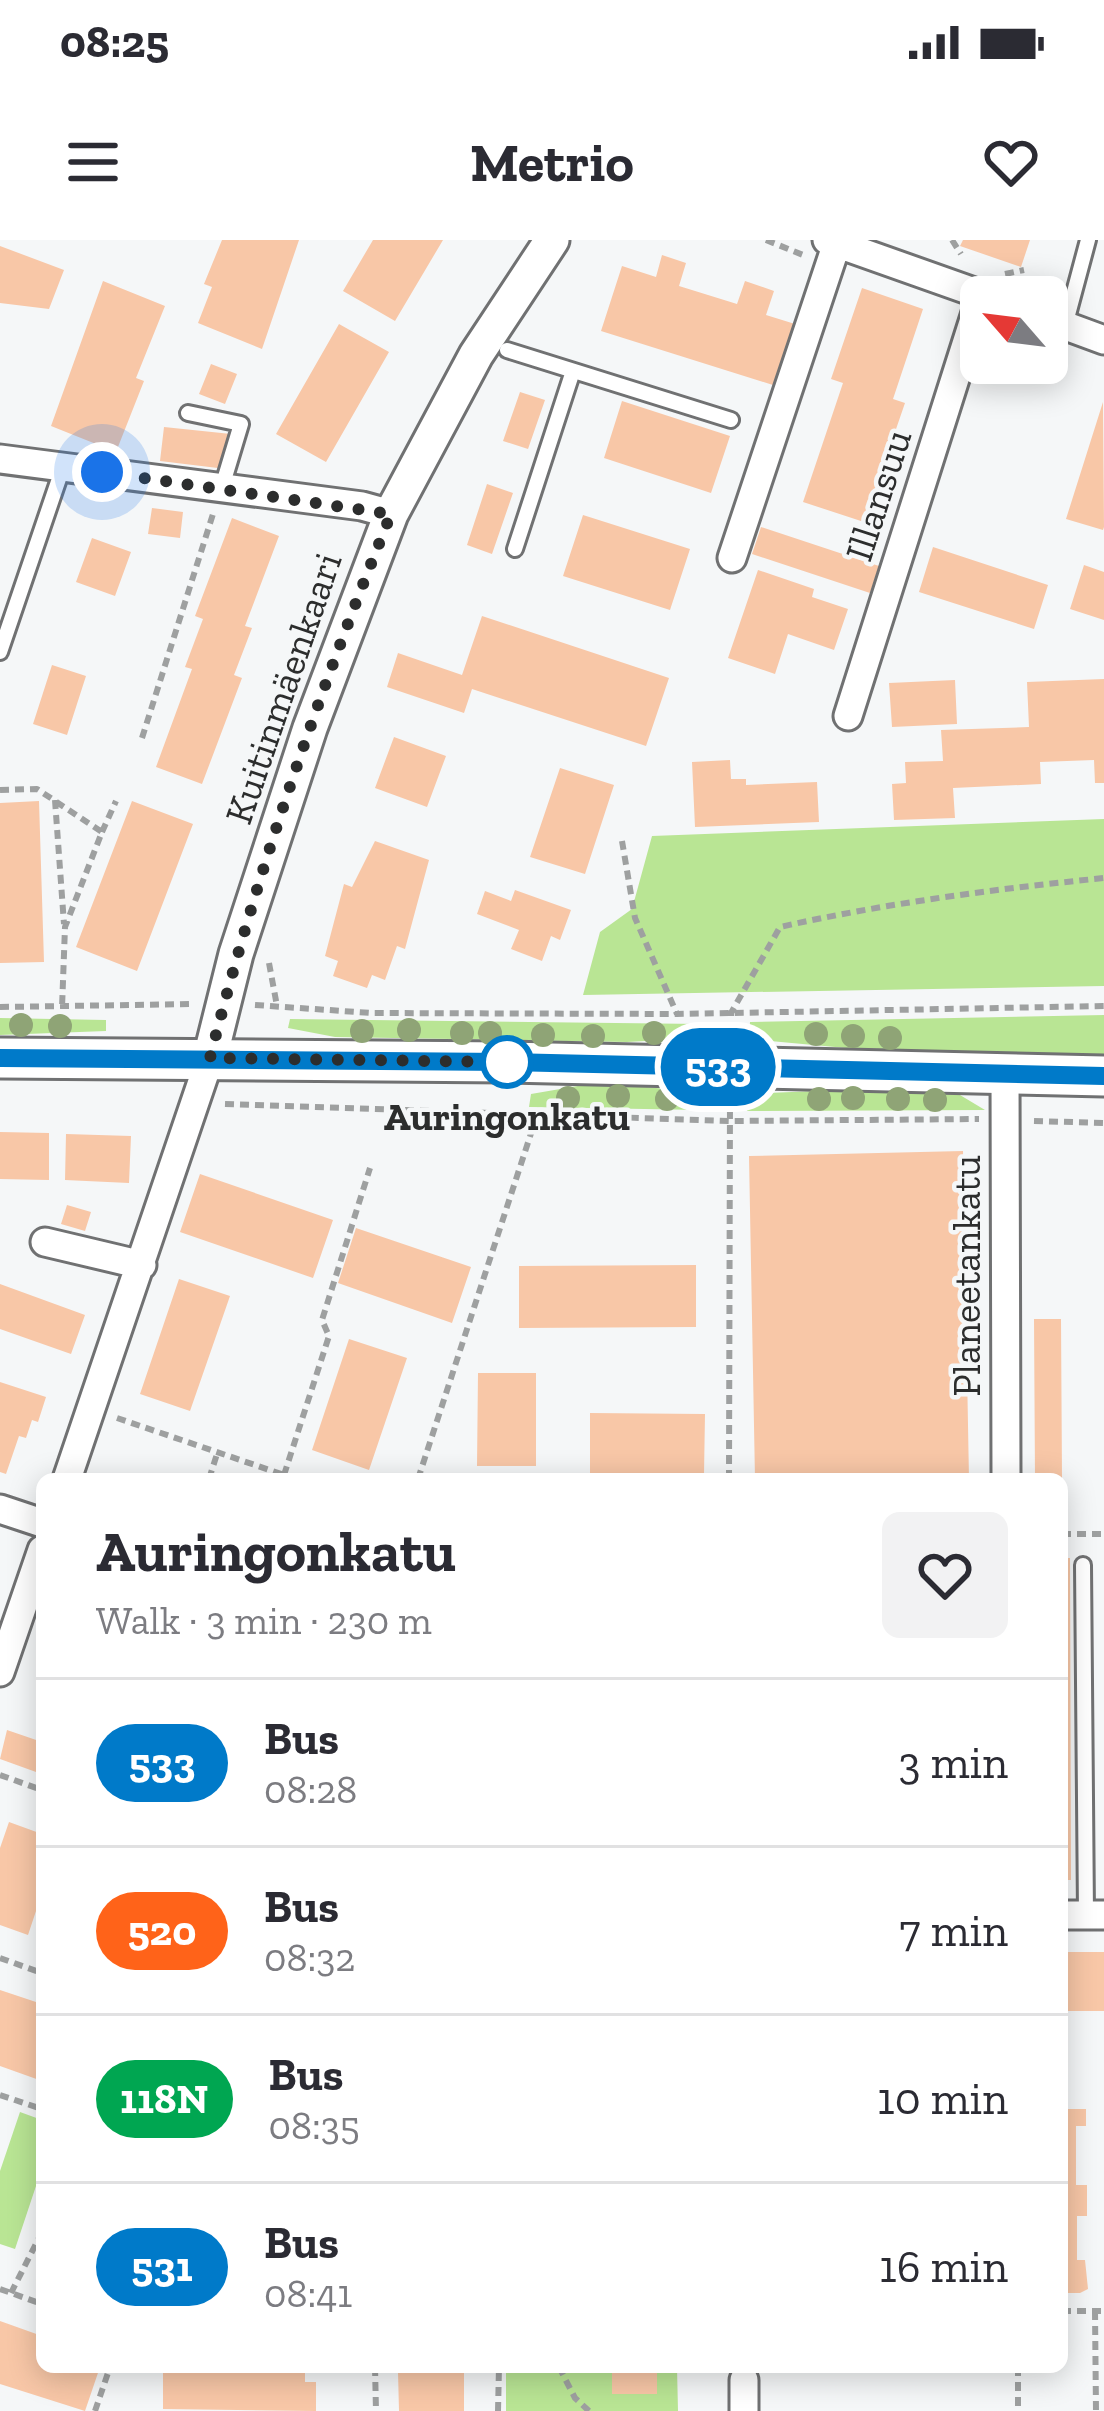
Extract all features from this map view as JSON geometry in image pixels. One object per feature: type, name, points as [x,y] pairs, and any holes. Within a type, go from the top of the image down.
[{"type":"main road","points":[[0,1058],[1104,1076]]},
{"type":"street","name":"Kuitinmäenkaari","points":[[210,1058],[310,728],[391,514],[476,355],[551,240]]},
{"type":"street","points":[[732,559],[832,242],[960,288]]},
{"type":"street","points":[[1068,326],[1104,340]]},
{"type":"street","name":"Illansuu","points":[[848,716],[960,368]]},
{"type":"street","points":[[0,459],[391,514]]},
{"type":"street","points":[[69,1473],[210,1058]]},
{"type":"street","name":"Planeetankatu","points":[[1005,1074],[1006,1473]]},
{"type":"street","points":[[45,1242],[142,1265]]},
{"type":"street","points":[[0,1509],[36,1521]]},
{"type":"street","points":[[0,1672],[36,1567]]},
{"type":"street","points":[[744,2380],[744,2411]]},
{"type":"lane","points":[[1068,291],[1088,240]]},
{"type":"lane","points":[[507,350],[731,420]]},
{"type":"lane","points":[[515,549],[573,371]]},
{"type":"lane","points":[[188,413],[241,424],[221,488]]},
{"type":"lane","points":[[0,652],[63,467]]},
{"type":"lane","points":[[1083,1565],[1084,1915]]},
{"type":"path","points":[[142,738],[221,488]]},
{"type":"path","points":[[0,790],[37,789],[102,832]]},
{"type":"path","points":[[55,800],[64,927],[62,1008]]},
{"type":"path","points":[[64,927],[116,801]]},
{"type":"path","points":[[622,841],[634,918],[677,1014]]},
{"type":"path","points":[[731,1013],[780,927],[900,900],[949,901],[1104,878]]},
{"type":"path","points":[[269,951],[277,1006]]},
{"type":"path","points":[[0,1006],[224,1005],[372,1012],[677,1014],[1104,1006]]},
{"type":"path","points":[[196,1102],[730,1121],[1104,1123]]},
{"type":"path","points":[[420,1473],[537,1115]]},
{"type":"path","points":[[729,1473],[730,1121]]},
{"type":"path","points":[[285,1473],[329,1336],[322,1320],[370,1168]]},
{"type":"path","points":[[91,1409],[278,1473]]},
{"type":"path","points":[[210,1473],[218,1454]]},
{"type":"path","points":[[1068,1534],[1104,1534]]},
{"type":"path","points":[[0,1775],[36,1788]]},
{"type":"path","points":[[0,1958],[36,1970]]},
{"type":"path","points":[[0,2095],[36,2107]]},
{"type":"path","points":[[11,2293],[36,2244]]},
{"type":"path","points":[[0,2289],[36,2302]]},
{"type":"path","points":[[1068,2312],[1100,2311],[1096,2411]]},
{"type":"path","points":[[95,2411],[108,2373]]},
{"type":"path","points":[[375,2373],[376,2411]]},
{"type":"path","points":[[498,2411],[499,2373]]},
{"type":"path","points":[[562,2373],[575,2398],[589,2411]]},
{"type":"path","points":[[1018,2373],[1018,2411]]},
{"type":"green space","points":[[1104,819],[1104,986],[583,995],[600,932],[632,909],[652,836]]},
{"type":"green space","points":[[1104,1015],[1104,1056],[846,1048],[749,1039],[750,1022]]},
{"type":"green space","points":[[0,1018],[106,1020],[106,1031],[0,1035]]},
{"type":"green space","points":[[290,1019],[702,1024],[702,1038],[627,1042],[335,1037],[288,1028]]},
{"type":"green space","points":[[601,1082],[702,1093],[702,1110],[529,1107],[531,1094]]},
{"type":"green space","points":[[955,1092],[985,1110],[747,1111],[745,1094]]},
{"type":"green space","points":[[20,2112],[36,2118],[36,2186],[15,2249],[0,2244],[0,2171]]},
{"type":"green space","points":[[506,2373],[677,2373],[678,2411],[506,2411]]},
{"type":"building","points":[[222,240],[299,240],[262,349],[198,323],[212,287],[204,284]]},
{"type":"building","points":[[373,240],[443,240],[395,321],[343,291]]},
{"type":"building","points":[[963,240],[1030,240],[1021,267],[960,246]]},
{"type":"building","points":[[0,246],[64,270],[49,309],[0,303]]},
{"type":"building","points":[[662,255],[686,263],[679,286],[737,304],[745,281],[774,291],[766,315],[795,324],[776,386],[601,331],[622,266],[656,277]]},
{"type":"building","points":[[103,281],[165,306],[136,378],[144,381],[116,452],[51,426]]},
{"type":"building","points":[[862,288],[923,309],[893,399],[905,403],[864,522],[803,502],[843,383],[831,379]]},
{"type":"building","points":[[339,324],[389,352],[326,462],[276,434]]},
{"type":"building","points":[[211,364],[237,374],[225,404],[199,394]]},
{"type":"building","points":[[520,392],[545,400],[528,449],[503,441]]},
{"type":"building","points":[[622,401],[730,436],[711,493],[604,458]]},
{"type":"building","points":[[1103,402],[1104,527],[1103,530],[1066,519]]},
{"type":"building","points":[[164,427],[231,434],[226,469],[160,461]]},
{"type":"building","points":[[487,484],[513,493],[492,554],[467,545]]},
{"type":"building","points":[[152,508],[183,512],[180,538],[148,534]]},
{"type":"building","points":[[583,515],[690,549],[670,610],[563,576]]},
{"type":"building","points":[[232,518],[279,536],[245,626],[252,628],[234,675],[242,678],[202,784],[156,767],[192,669],[185,667],[203,619],[195,616]]},
{"type":"building","points":[[761,527],[879,566],[870,593],[752,554]]},
{"type":"building","points":[[92,538],[131,552],[115,596],[76,582]]},
{"type":"building","points":[[933,547],[1048,585],[1034,629],[919,592]]},
{"type":"building","points":[[1084,565],[1104,572],[1104,620],[1070,609]]},
{"type":"building","points":[[758,570],[814,589],[812,597],[848,609],[834,650],[788,634],[775,674],[728,658]]},
{"type":"building","points":[[482,616],[669,678],[646,746],[472,689],[464,713],[387,687],[398,653],[462,675]]},
{"type":"building","points":[[52,665],[86,676],[67,735],[33,724]]},
{"type":"building","points":[[1104,679],[1104,783],[1095,783],[1094,760],[1040,762],[1041,784],[953,788],[955,818],[894,820],[892,784],[906,783],[905,762],[943,761],[941,730],[1029,727],[1027,682]]},
{"type":"building","points":[[955,680],[957,724],[892,727],[889,683]]},
{"type":"building","points":[[394,737],[446,756],[427,807],[375,788]]},
{"type":"building","points":[[730,760],[731,779],[746,779],[746,785],[817,782],[819,822],[695,827],[692,762]]},
{"type":"building","points":[[560,768],[614,785],[585,874],[530,857]]},
{"type":"building","points":[[39,801],[44,962],[0,963],[0,803]]},
{"type":"building","points":[[132,801],[193,824],[137,971],[76,947]]},
{"type":"building","points":[[375,841],[429,860],[405,949],[397,946],[385,980],[372,975],[367,988],[333,976],[338,961],[325,956],[344,884],[352,887]]},
{"type":"building","points":[[515,890],[571,910],[560,940],[551,936],[542,961],[511,949],[519,930],[477,914],[485,891],[511,901]]},
{"type":"building","points":[[0,1132],[49,1133],[49,1180],[0,1179]]},
{"type":"building","points":[[66,1134],[131,1136],[129,1183],[65,1180]]},
{"type":"building","points":[[963,1151],[969,1473],[755,1473],[749,1156]]},
{"type":"building","points":[[200,1174],[333,1220],[313,1278],[180,1232]]},
{"type":"building","points":[[67,1205],[91,1212],[85,1231],[61,1224]]},
{"type":"building","points":[[356,1228],[471,1267],[452,1323],[338,1283]]},
{"type":"building","points":[[696,1265],[696,1327],[519,1328],[519,1266]]},
{"type":"building","points":[[179,1279],[230,1296],[190,1411],[140,1394]]},
{"type":"building","points":[[0,1284],[85,1315],[71,1354],[0,1329]]},
{"type":"building","points":[[1034,1319],[1061,1319],[1062,1473],[1035,1473]]},
{"type":"building","points":[[349,1339],[407,1358],[369,1470],[312,1450]]},
{"type":"building","points":[[478,1373],[536,1373],[536,1466],[477,1466]]},
{"type":"building","points":[[0,1382],[46,1397],[38,1422],[32,1420],[26,1438],[19,1436],[6,1474],[0,1472]]},
{"type":"building","points":[[590,1413],[705,1414],[704,1473],[590,1473]]},
{"type":"building","points":[[1068,1558],[1070,1558],[1068,1880]]},
{"type":"building","points":[[7,1730],[36,1740],[36,1772],[0,1759]]},
{"type":"building","points":[[9,1822],[36,1832],[36,1911],[28,1935],[0,1925],[0,1848]]},
{"type":"building","points":[[1068,1952],[1104,1952],[1104,2011],[1068,2011]]},
{"type":"building","points":[[0,1990],[36,2002],[36,2079],[0,2066]]},
{"type":"building","points":[[1068,2109],[1086,2109],[1086,2126],[1076,2126],[1076,2185],[1087,2185],[1087,2216],[1077,2216],[1077,2260],[1085,2260],[1088,2289],[1068,2293]]},
{"type":"building","points":[[0,2321],[36,2334],[36,2373],[98,2373],[85,2411],[0,2384]]},
{"type":"building","points":[[163,2373],[305,2373],[305,2382],[316,2382],[316,2411],[163,2409]]},
{"type":"building","points":[[398,2373],[464,2373],[464,2411],[399,2411]]},
{"type":"building","points":[[612,2373],[657,2373],[657,2394],[612,2394]]},
{"type":"bus line","name":"533","points":[[0,1058],[507,1062],[1104,1076]]},
{"type":"place","name":"Auringonkatu","points":[[507,1062]]},
{"type":"route","points":[[102,472],[362,506],[391,514],[310,728],[236,954],[210,1058],[507,1062]]}]
